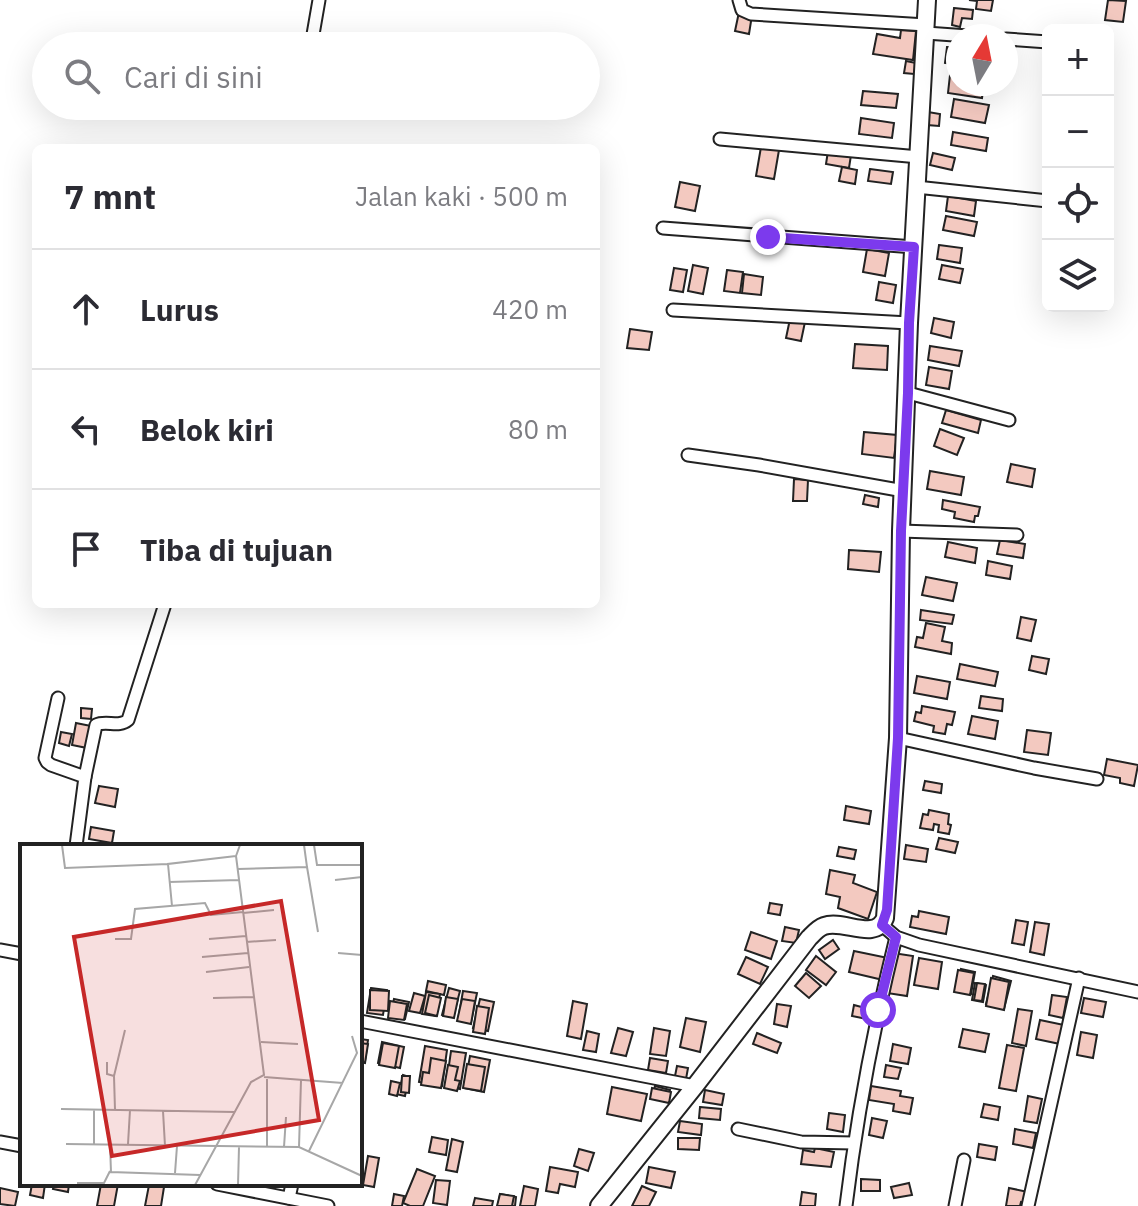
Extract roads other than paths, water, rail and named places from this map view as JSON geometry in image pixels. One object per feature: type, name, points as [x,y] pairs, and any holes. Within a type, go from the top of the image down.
[{"type":"street","points":[[313,32],[319,0]]},
{"type":"street","points":[[739,0],[742,10],[751,14],[946,32]]},
{"type":"street","points":[[599,1206],[809,938],[827,925],[876,928],[882,925],[887,910],[898,738],[901,531],[909,323],[927,0]]},
{"type":"street","points":[[1018,40],[1042,42]]},
{"type":"street","points":[[720,139],[919,157]]},
{"type":"street","points":[[916,187],[1042,200]]},
{"type":"street","points":[[663,228],[914,247]]},
{"type":"street","points":[[673,310],[909,323]]},
{"type":"street","points":[[908,393],[1009,420]]},
{"type":"street","points":[[688,455],[904,491]]},
{"type":"street","points":[[901,531],[1017,535]]},
{"type":"street","points":[[76,844],[94,728],[104,722],[120,724],[128,720],[164,608]]},
{"type":"street","points":[[58,698],[45,758],[47,762],[85,777]]},
{"type":"street","points":[[898,738],[1097,779]]},
{"type":"street","points":[[882,925],[896,937],[919,945],[1138,992]]},
{"type":"street","points":[[846,1206],[878,1010],[896,937]]},
{"type":"street","points":[[0,950],[20,954]]},
{"type":"street","points":[[1028,1206],[1079,978]]},
{"type":"street","points":[[362,1021],[695,1086]]},
{"type":"street","points":[[738,1129],[801,1142],[854,1143]]},
{"type":"street","points":[[0,1142],[20,1146]]},
{"type":"street","points":[[955,1206],[964,1160]]},
{"type":"street","points":[[227,1186],[328,1206]]},
{"type":"street","points":[[289,1198],[292,1186]]}]
